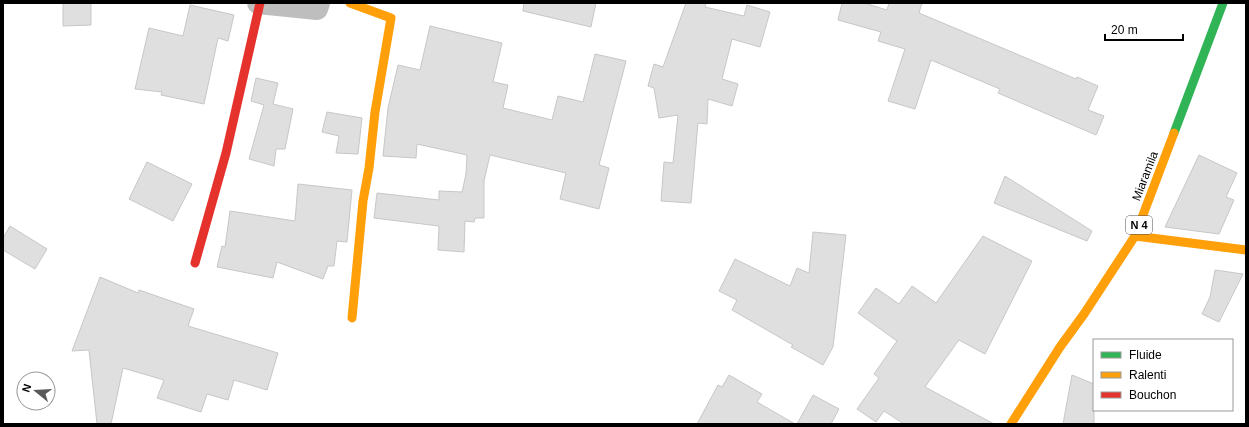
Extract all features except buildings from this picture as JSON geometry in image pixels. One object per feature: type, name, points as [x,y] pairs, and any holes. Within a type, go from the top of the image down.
[{"type":"street","points":[[195,263],[226,153],[259,3],[317,9],[319,3]]},
{"type":"street","points":[[350,3],[391,18],[374,112],[369,168],[363,201],[352,318]]},
{"type":"street","name":"Miaramila","points":[[1011,424],[1060,347],[1084,314],[1135,236],[1223,3]]},
{"type":"street","points":[[1135,236],[1246,250]]},
{"type":"traffic: fast","points":[[1174,133],[1223,3]]},
{"type":"traffic: slow","points":[[350,3],[391,18],[375,112],[369,168],[363,201],[352,318]]},
{"type":"traffic: slow","points":[[1011,424],[1060,347],[1084,314],[1135,236],[1174,133]]},
{"type":"traffic: slow","points":[[1135,236],[1246,250]]},
{"type":"traffic: jam","points":[[195,263],[226,153],[260,3]]}]
